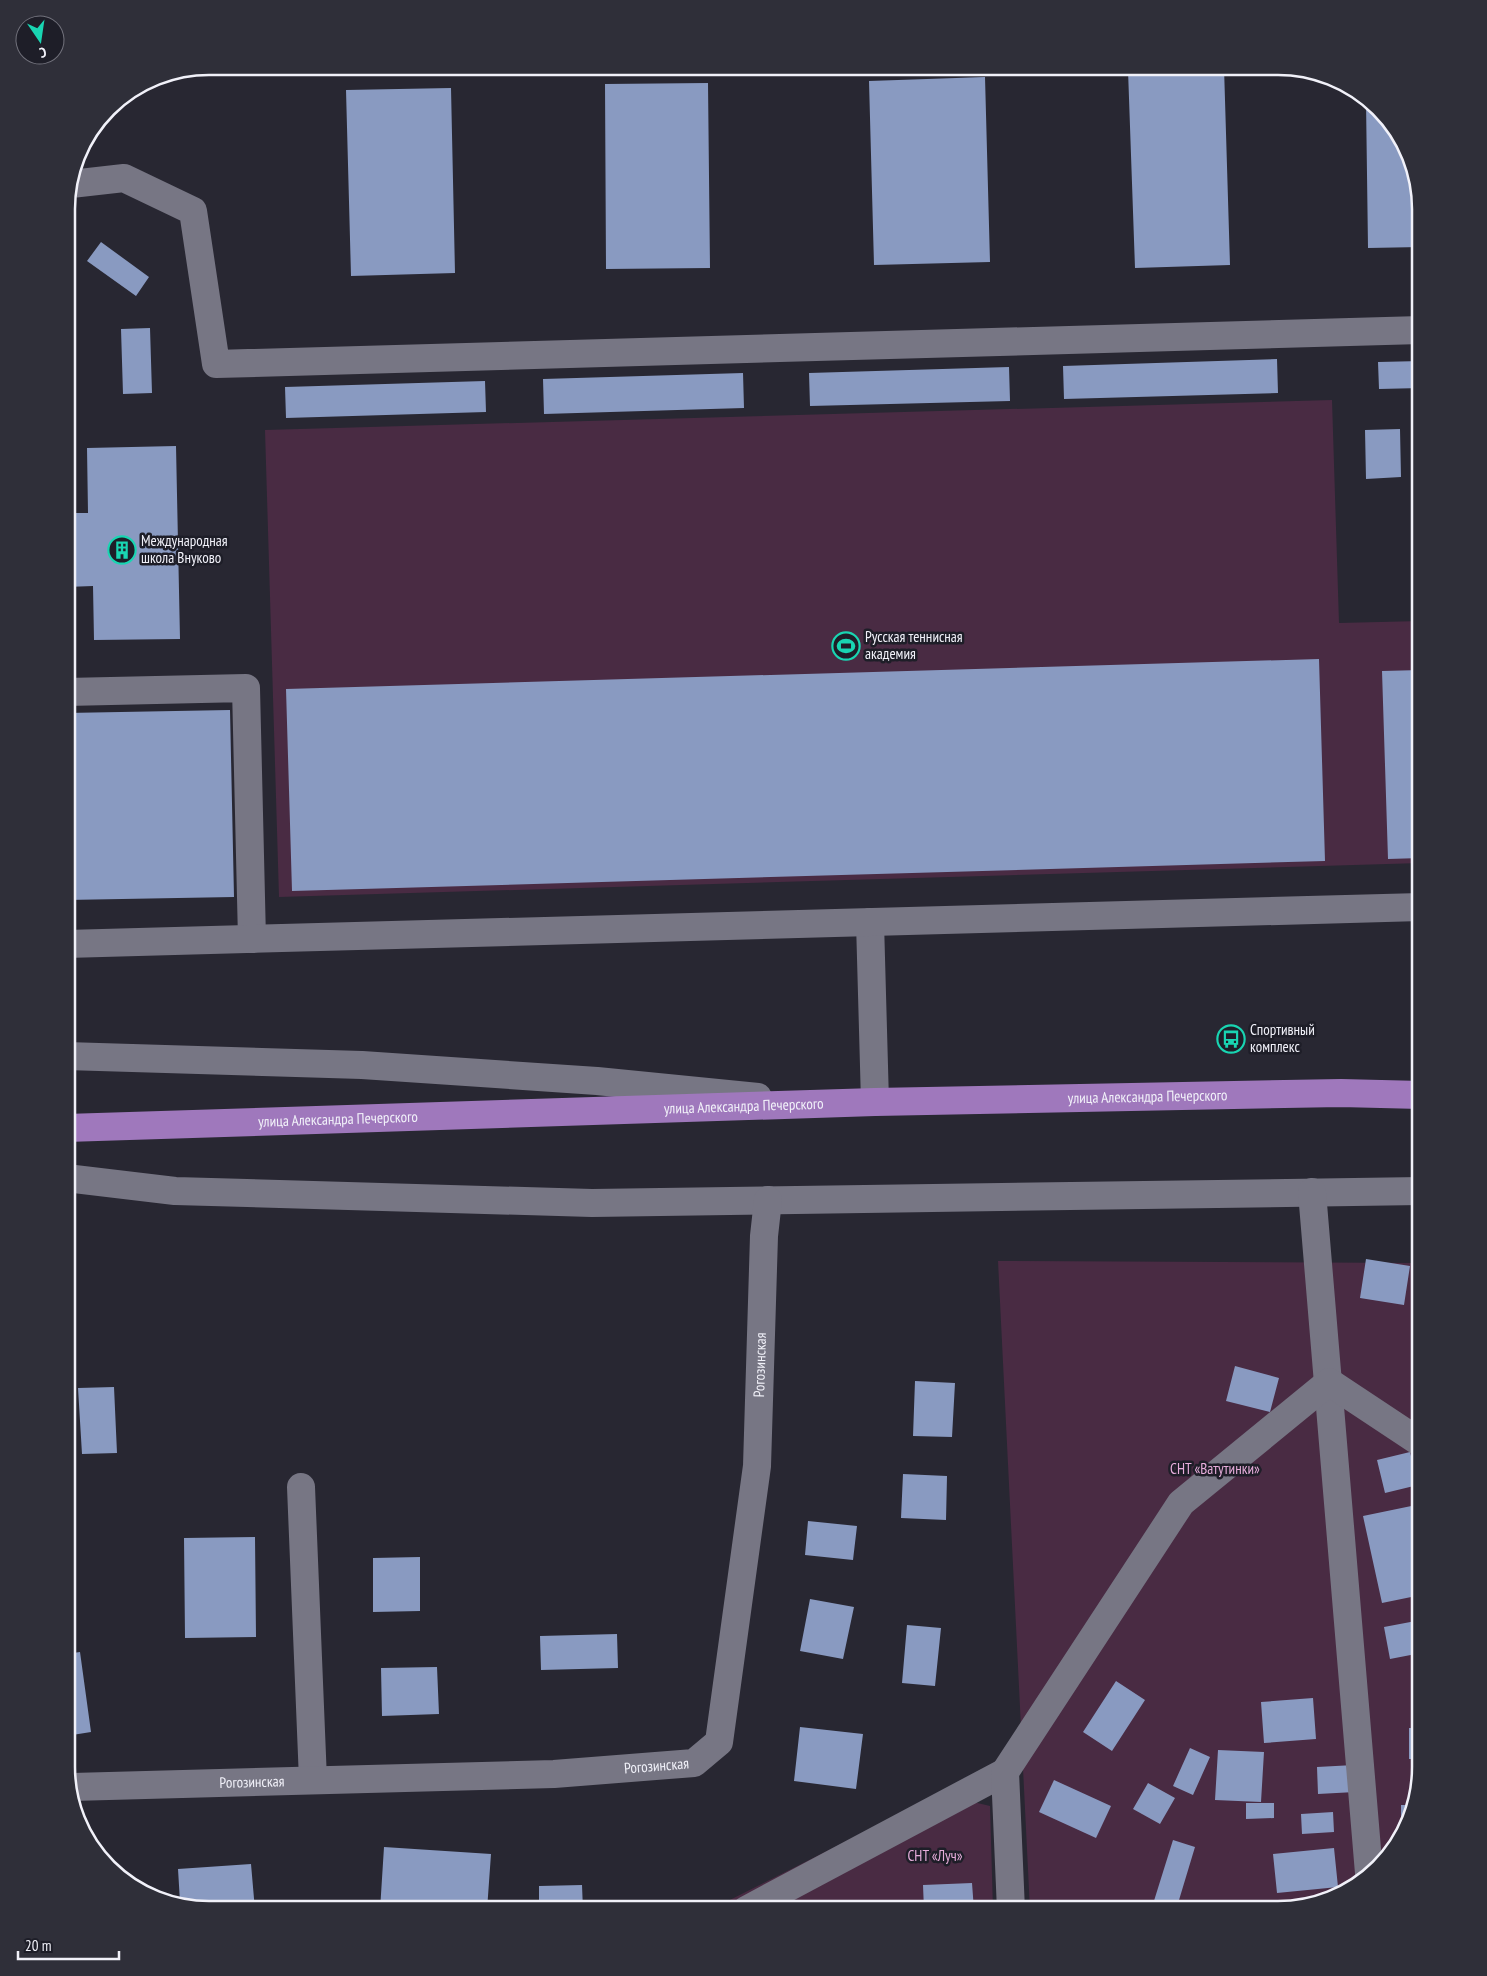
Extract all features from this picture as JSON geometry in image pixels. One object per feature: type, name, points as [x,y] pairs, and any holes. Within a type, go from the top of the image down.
[{"type":"main road","name":"улица Александра Печерского","points":[[75,1128],[875,1102],[1340,1093],[1412,1095]]},
{"type":"street","points":[[78,183],[124,178],[193,211],[216,364],[1412,330]]},
{"type":"street","points":[[75,692],[246,688],[252,939]]},
{"type":"street","points":[[75,944],[1412,907]]},
{"type":"street","points":[[870,922],[875,1102]]},
{"type":"street","points":[[75,1056],[362,1065],[597,1081],[827,1104]]},
{"type":"street","points":[[75,1179],[175,1191],[592,1203],[1412,1191]]},
{"type":"street","points":[[1312,1192],[1368,1866]]},
{"type":"street","name":"Рогозинская","points":[[76,1787],[554,1774],[694,1763],[719,1742],[757,1466],[764,1236],[768,1200]]},
{"type":"street","points":[[1329,1382],[1412,1437]]},
{"type":"street","points":[[763,1901],[1005,1772],[1181,1503],[1329,1382]]},
{"type":"street","points":[[301,1487],[313,1780]]},
{"type":"street","points":[[1005,1772],[1011,1901]]},
{"type":"green space","name":"Русская теннисная академия","points":[[1332,400],[1339,623],[1412,621],[1412,863],[279,897],[265,430]]},
{"type":"green space","name":"СНТ «Ватутинки»","points":[[998,1261],[1412,1263],[1412,1767],[1411,1785],[1407,1802],[1394,1834],[1373,1862],[1353,1878],[1329,1891],[1296,1900],[1030,1901]]},
{"type":"green space","name":"СНТ «Луч»","points":[[940,1794],[990,1806],[993,1901],[728,1901]]},
{"type":"building","points":[[1128,75],[1224,75],[1230,265],[1135,268]]},
{"type":"building","points":[[985,77],[990,262],[874,265],[869,81]]},
{"type":"building","points":[[708,83],[710,268],[606,269],[605,84]]},
{"type":"building","points":[[451,88],[455,273],[351,276],[346,90]]},
{"type":"building","points":[[1366,108],[1384,127],[1398,150],[1405,166],[1412,200],[1412,247],[1368,248]]},
{"type":"building","points":[[101,242],[149,277],[136,296],[87,261]]},
{"type":"building","points":[[150,328],[152,393],[123,394],[121,329]]},
{"type":"building","points":[[1277,359],[1278,393],[1064,399],[1063,366]]},
{"type":"building","points":[[1412,361],[1412,388],[1379,389],[1378,362]]},
{"type":"building","points":[[1009,367],[1010,401],[810,406],[809,373]]},
{"type":"building","points":[[743,373],[744,408],[544,414],[543,379]]},
{"type":"building","points":[[485,381],[486,412],[286,418],[285,387]]},
{"type":"building","points":[[1400,429],[1401,477],[1366,479],[1365,430]]},
{"type":"building","name":"Международная школа Внуково","points":[[176,446],[180,639],[94,640],[93,586],[75,587],[75,513],[88,513],[87,448]]},
{"type":"building","points":[[1319,659],[1325,861],[292,891],[286,689]]},
{"type":"building","points":[[1412,670],[1412,858],[1388,859],[1382,671]]},
{"type":"building","points":[[230,710],[234,897],[75,900],[75,713]]},
{"type":"building","points":[[1366,1259],[1410,1266],[1404,1305],[1360,1298]]},
{"type":"building","points":[[1235,1366],[1279,1378],[1270,1412],[1226,1401]]},
{"type":"building","points":[[915,1381],[955,1383],[952,1437],[913,1436]]},
{"type":"building","points":[[114,1387],[117,1453],[82,1454],[78,1388]]},
{"type":"building","points":[[1410,1452],[1412,1460],[1412,1486],[1385,1493],[1377,1460]]},
{"type":"building","points":[[903,1474],[947,1476],[946,1520],[901,1518]]},
{"type":"building","points":[[1412,1506],[1412,1597],[1382,1603],[1363,1516]]},
{"type":"building","points":[[808,1521],[857,1526],[853,1560],[805,1555]]},
{"type":"building","points":[[255,1537],[256,1637],[185,1638],[184,1538]]},
{"type":"building","points":[[420,1557],[420,1611],[373,1612],[373,1558]]},
{"type":"building","points":[[810,1599],[854,1607],[843,1659],[800,1651]]},
{"type":"building","points":[[1412,1622],[1412,1655],[1390,1659],[1384,1627]]},
{"type":"building","points":[[907,1625],[941,1628],[935,1686],[902,1683]]},
{"type":"building","points":[[617,1634],[618,1668],[541,1670],[540,1636]]},
{"type":"building","points":[[80,1652],[91,1732],[75,1735],[75,1653]]},
{"type":"building","points":[[437,1667],[439,1714],[382,1716],[381,1668]]},
{"type":"building","points":[[1116,1681],[1145,1700],[1112,1751],[1083,1732]]},
{"type":"building","points":[[1313,1698],[1316,1739],[1264,1743],[1261,1702]]},
{"type":"building","points":[[800,1727],[863,1734],[856,1789],[794,1781]]},
{"type":"building","points":[[1409,1728],[1412,1728],[1412,1759],[1409,1759]]},
{"type":"building","points":[[1190,1748],[1210,1757],[1193,1795],[1173,1786]]},
{"type":"building","points":[[1218,1750],[1264,1752],[1261,1802],[1215,1800]]},
{"type":"building","points":[[1354,1765],[1355,1792],[1318,1794],[1317,1767]]},
{"type":"building","points":[[1054,1780],[1111,1806],[1096,1838],[1039,1812]]},
{"type":"building","points":[[1148,1783],[1175,1798],[1160,1824],[1133,1809]]},
{"type":"building","points":[[1246,1803],[1274,1803],[1274,1818],[1246,1819]]},
{"type":"building","points":[[1401,1805],[1406,1805],[1402,1818],[1401,1820]]},
{"type":"building","points":[[1333,1812],[1334,1832],[1302,1834],[1301,1814]]},
{"type":"building","points":[[1173,1840],[1195,1847],[1179,1901],[1154,1901]]},
{"type":"building","points":[[384,1847],[491,1854],[488,1901],[381,1901]]},
{"type":"building","points":[[1334,1848],[1338,1886],[1277,1893],[1273,1854]]},
{"type":"building","points":[[251,1864],[254,1901],[209,1901],[180,1897],[178,1869]]},
{"type":"building","points":[[972,1883],[973,1901],[924,1901],[923,1885]]},
{"type":"building","points":[[582,1885],[583,1901],[539,1901],[539,1886]]},
{"type":"place","name":"Международная школа Внуково","points":[[122,550]]},
{"type":"place","name":"Русская теннисная академия","points":[[846,646]]},
{"type":"place","name":"Спортивный комплекс","points":[[1231,1039]]}]
